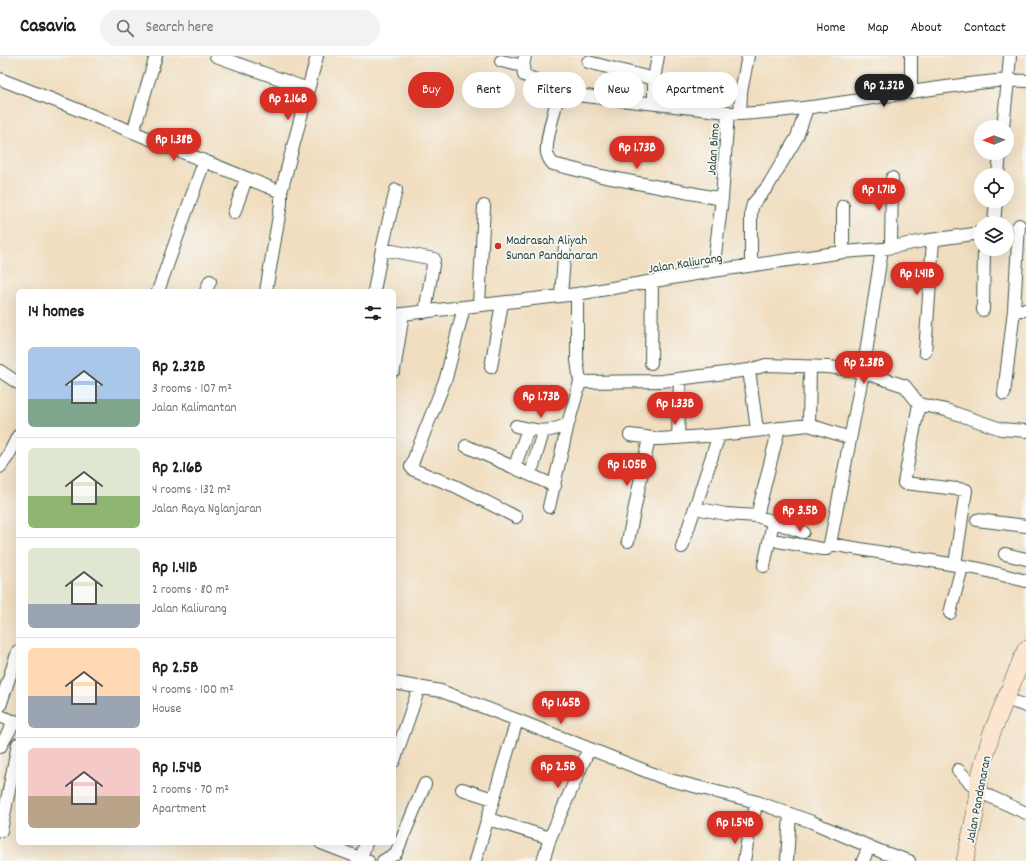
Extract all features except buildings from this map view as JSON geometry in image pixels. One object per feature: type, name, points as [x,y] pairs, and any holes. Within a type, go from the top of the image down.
[{"type":"main road","name":"Jalan Pandanaran","points":[[965,861],[975,815],[979,779],[991,736],[1026,649]]},
{"type":"street","points":[[133,132],[156,56]]},
{"type":"street","points":[[216,56],[308,89]]},
{"type":"street","points":[[266,289],[281,204],[281,192],[317,56]]},
{"type":"street","points":[[655,72],[658,56]]},
{"type":"street","points":[[740,114],[741,92],[748,56]]},
{"type":"street","points":[[911,56],[912,91]]},
{"type":"street","points":[[1004,120],[1010,56]]},
{"type":"street","points":[[501,60],[524,61]]},
{"type":"street","name":"Jalan Bimo","points":[[524,61],[524,72]]},
{"type":"street","points":[[588,62],[652,78]]},
{"type":"street","points":[[0,79],[281,192]]},
{"type":"street","points":[[728,112],[740,114],[774,112],[954,85],[1008,80],[1026,82]]},
{"type":"street","name":"Jalan Bimo","points":[[586,96],[652,104]]},
{"type":"street","points":[[556,108],[547,142],[547,153],[553,164],[601,176],[722,199]]},
{"type":"street","name":"Jalan Bimo","points":[[691,108],[728,112],[722,199],[713,271]]},
{"type":"street","points":[[751,266],[751,212],[753,204],[768,186],[797,137],[807,108]]},
{"type":"street","points":[[159,289],[204,162]]},
{"type":"street","points":[[778,541],[822,549],[827,549],[830,544],[887,248],[892,178]]},
{"type":"street","points":[[234,213],[246,179]]},
{"type":"street","points":[[374,289],[396,190]]},
{"type":"street","points":[[479,306],[484,206]]},
{"type":"street","points":[[843,206],[843,252]]},
{"type":"street","points":[[1004,394],[1023,225]]},
{"type":"street","name":"Jalan Kaliurang","points":[[398,315],[577,294],[713,271],[843,252],[887,248],[923,241],[933,241],[974,234]]},
{"type":"street","points":[[925,352],[933,241]]},
{"type":"street","points":[[561,296],[565,245]]},
{"type":"street","points":[[382,249],[434,259],[425,312]]},
{"type":"street","points":[[984,256],[984,310]]},
{"type":"street","points":[[651,363],[652,281]]},
{"type":"street","points":[[549,507],[568,424],[580,382],[577,360],[577,294]]},
{"type":"street","points":[[491,366],[502,303]]},
{"type":"street","points":[[464,307],[446,378],[414,456],[412,467],[414,470],[455,486],[516,517]]},
{"type":"street","points":[[1014,310],[1026,310]]},
{"type":"street","points":[[396,342],[398,315]]},
{"type":"street","points":[[580,382],[662,381],[749,370],[766,365],[829,367],[863,372],[905,386],[919,404],[946,410],[1001,429],[1026,432]]},
{"type":"street","points":[[809,425],[810,367]]},
{"type":"street","points":[[0,370],[16,382]]},
{"type":"street","points":[[749,370],[757,430]]},
{"type":"street","points":[[678,438],[680,379]]},
{"type":"street","points":[[919,404],[904,483],[966,490],[958,566],[950,613]]},
{"type":"street","points":[[517,460],[522,427],[543,432],[551,431],[568,424]]},
{"type":"street","points":[[630,435],[660,439],[678,438],[809,425],[850,438]]},
{"type":"street","points":[[757,516],[780,428]]},
{"type":"street","points":[[533,466],[543,432]]},
{"type":"street","points":[[682,547],[719,434]]},
{"type":"street","points":[[628,541],[649,438]]},
{"type":"street","points":[[0,466],[13,458],[16,445]]},
{"type":"street","points":[[466,446],[555,486]]},
{"type":"street","points":[[695,508],[726,514],[757,516],[802,532]]},
{"type":"street","points":[[977,520],[1026,526]]},
{"type":"street","points":[[764,566],[773,522]]},
{"type":"street","points":[[830,544],[980,569],[1026,581]]},
{"type":"street","points":[[1004,554],[1026,559]]},
{"type":"street","points":[[0,706],[16,657]]},
{"type":"street","points":[[396,683],[440,691],[666,779],[757,802],[909,861]]},
{"type":"street","points":[[396,755],[419,688]]},
{"type":"street","points":[[1006,699],[1026,706]]},
{"type":"street","points":[[0,716],[16,722],[0,747]]},
{"type":"street","points":[[475,861],[517,720]]},
{"type":"street","points":[[543,861],[550,838],[589,749]]},
{"type":"street","points":[[1,831],[16,754]]},
{"type":"street","points":[[958,770],[978,791],[1026,813]]},
{"type":"street","points":[[383,861],[396,853],[425,784]]},
{"type":"street","points":[[462,789],[494,799]]},
{"type":"street","points":[[744,861],[749,832],[757,802]]},
{"type":"street","points":[[787,861],[790,814]]},
{"type":"street","points":[[488,819],[550,838]]},
{"type":"street","points":[[326,845],[364,860],[366,845]]},
{"type":"street","points":[[863,861],[869,846]]},
{"type":"place","name":"Madrasah Aliyah Sunan Pandanaran","points":[[498,246]]}]
